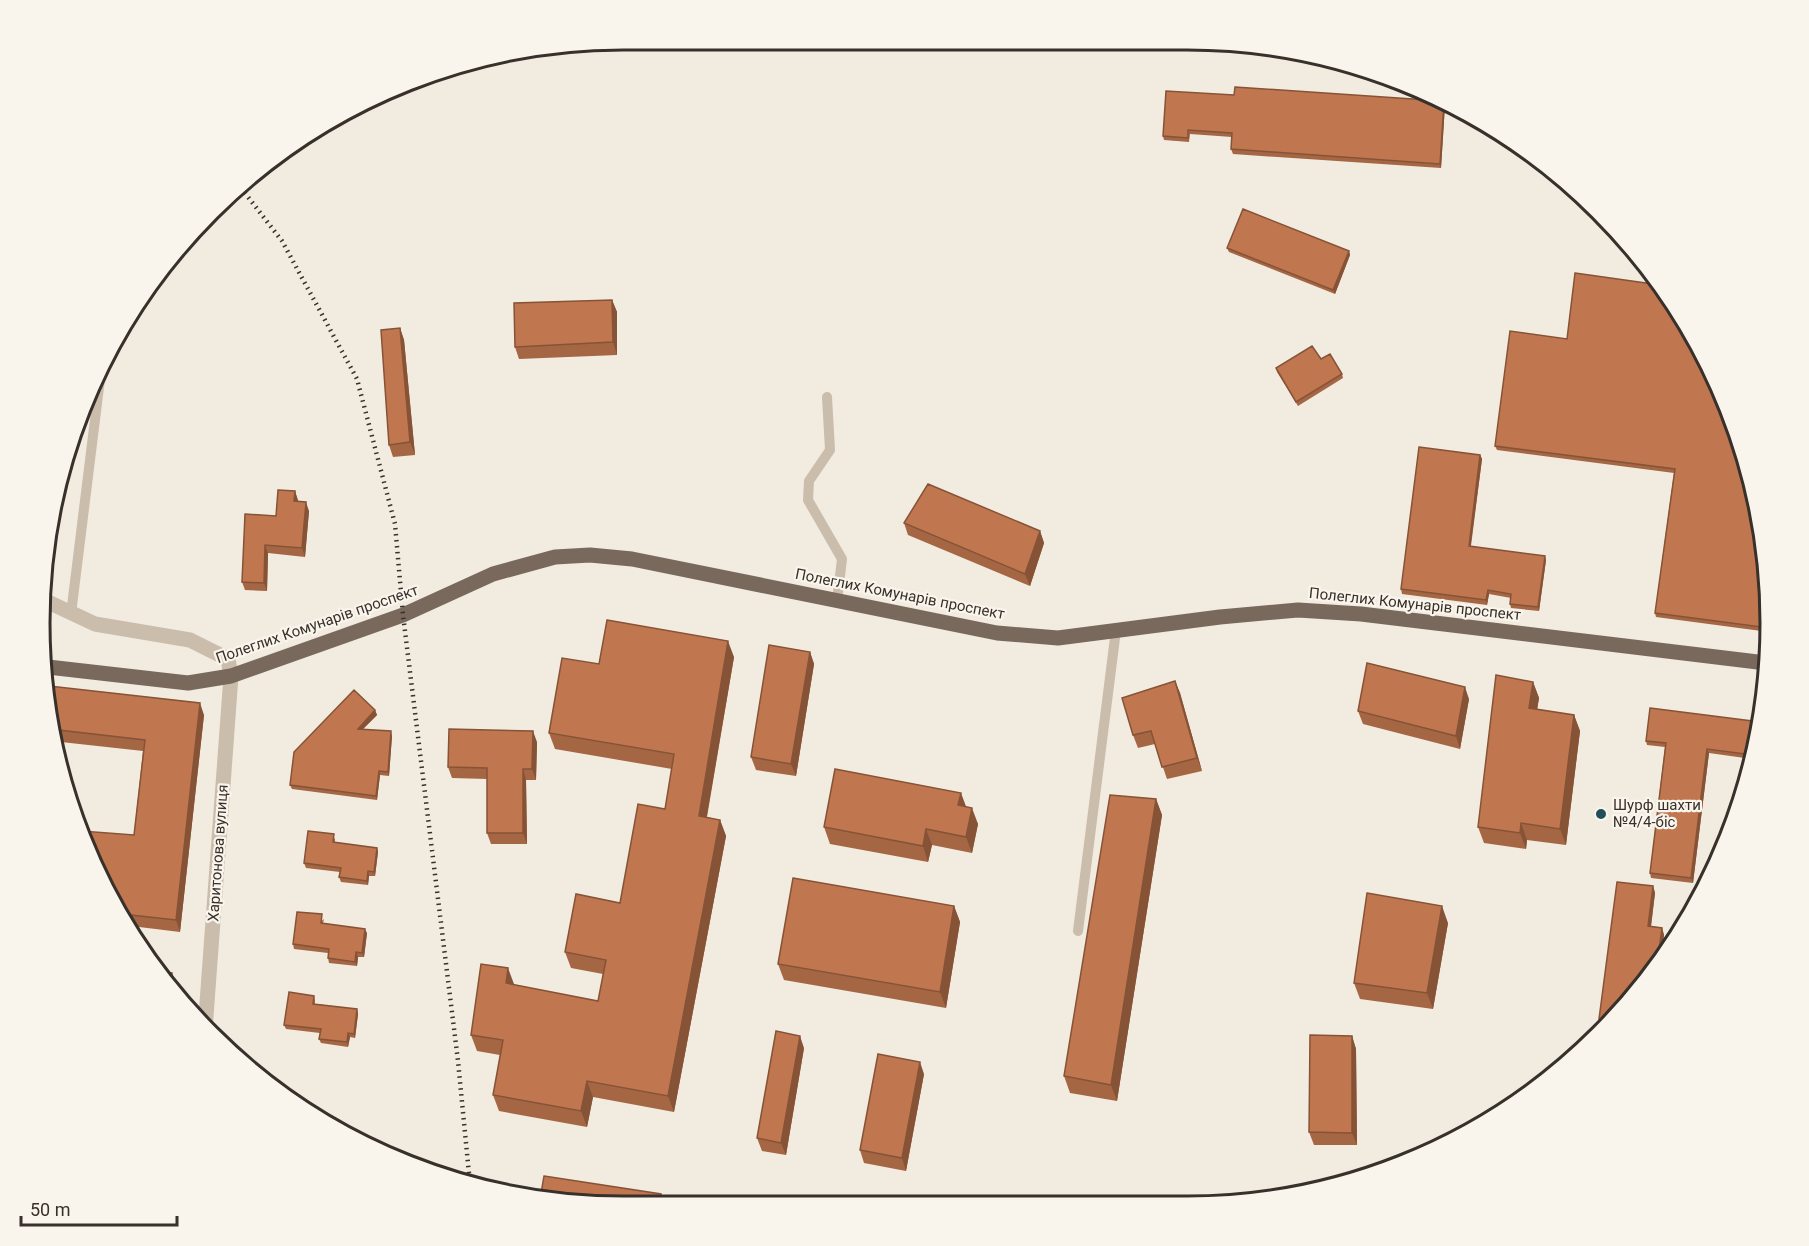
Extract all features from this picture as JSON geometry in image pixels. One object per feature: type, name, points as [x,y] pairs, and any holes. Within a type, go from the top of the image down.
[{"type":"main road","name":"Полеглих Комунарів проспект","points":[[52,667],[188,683],[231,676],[403,615],[493,574],[555,557],[590,555],[632,559],[997,633],[1058,638],[1298,609],[1361,614],[1758,662]]},
{"type":"street","points":[[51,603],[95,624],[190,640],[228,659],[231,676]]},
{"type":"street","name":"Харитонова вулиця","points":[[206,1017],[231,676]]},
{"type":"lane","points":[[71,614],[98,392]]},
{"type":"lane","points":[[827,397],[830,450],[809,481],[808,500],[842,559],[837,601]]},
{"type":"lane","points":[[1078,931],[1116,630]]},
{"type":"building","points":[[1235,87],[1419,99],[1443,111],[1440,164],[1231,149],[1232,133],[1188,130],[1188,138],[1163,136],[1166,91],[1234,95]]},
{"type":"building","points":[[1243,209],[1349,251],[1333,290],[1227,248]]},
{"type":"building","points":[[1575,273],[1648,283],[1663,304],[1683,336],[1716,404],[1740,475],[1755,548],[1760,627],[1655,613],[1675,469],[1495,446],[1510,331],[1567,339]]},
{"type":"building","points":[[612,300],[613,342],[515,347],[514,303]]},
{"type":"building","points":[[400,328],[410,442],[389,445],[381,330]]},
{"type":"building","points":[[1312,346],[1321,359],[1330,354],[1342,374],[1296,402],[1276,368]]},
{"type":"building","points":[[1419,447],[1480,455],[1469,546],[1545,556],[1538,607],[1510,604],[1511,594],[1488,590],[1486,600],[1401,589]]},
{"type":"building","points":[[928,484],[1040,531],[1025,574],[904,523]]},
{"type":"building","points":[[278,490],[295,491],[294,501],[306,502],[302,548],[265,545],[264,583],[242,582],[245,514],[276,516]]},
{"type":"building","points":[[607,620],[728,641],[699,816],[720,820],[668,1096],[587,1081],[581,1111],[493,1095],[503,1040],[471,1035],[481,964],[508,968],[506,983],[598,1001],[606,960],[565,952],[576,894],[620,903],[638,804],[665,809],[674,754],[549,733],[562,658],[599,664]]},
{"type":"building","points":[[769,645],[810,652],[791,764],[751,757]]},
{"type":"building","points":[[1367,663],[1465,687],[1456,736],[1358,711]]},
{"type":"building","points":[[1496,675],[1533,682],[1529,708],[1574,715],[1560,829],[1521,823],[1520,833],[1478,827]]},
{"type":"building","points":[[1175,681],[1197,758],[1162,767],[1151,731],[1133,735],[1122,698]]},
{"type":"building","points":[[53,686],[200,703],[176,920],[129,915],[89,832],[134,835],[145,740],[60,730]]},
{"type":"building","points":[[354,690],[375,710],[358,729],[391,731],[388,772],[379,771],[376,796],[290,785],[294,752]]},
{"type":"building","points":[[1650,708],[1751,721],[1744,754],[1707,749],[1691,878],[1650,873],[1666,743],[1646,741]]},
{"type":"building","points":[[449,729],[533,731],[532,769],[523,769],[523,833],[487,833],[487,768],[448,767]]},
{"type":"building","points":[[835,769],[961,793],[958,805],[972,808],[966,837],[926,829],[923,846],[824,827]]},
{"type":"building","points":[[1110,795],[1156,799],[1111,1085],[1064,1076]]},
{"type":"building","points":[[308,831],[334,834],[333,842],[377,848],[374,872],[368,871],[367,881],[339,877],[341,868],[304,863]]},
{"type":"building","points":[[793,878],[954,906],[940,992],[778,964]]},
{"type":"building","points":[[1617,882],[1653,886],[1648,926],[1662,928],[1659,947],[1617,1001],[1599,1019]]},
{"type":"building","points":[[1367,893],[1442,906],[1427,993],[1354,983]]},
{"type":"building","points":[[297,912],[322,914],[321,923],[365,929],[362,953],[356,952],[355,962],[328,958],[329,949],[293,944]]},
{"type":"building","points":[[289,992],[314,996],[313,1004],[357,1009],[354,1034],[348,1033],[347,1042],[319,1039],[321,1029],[284,1025]]},
{"type":"building","points":[[776,1031],[800,1036],[781,1143],[757,1138]]},
{"type":"building","points":[[1310,1035],[1352,1036],[1352,1133],[1309,1132]]},
{"type":"building","points":[[878,1054],[920,1062],[902,1158],[860,1150]]},
{"type":"building","points":[[544,1176],[661,1194],[661,1196],[585,1195],[541,1191]]},
{"type":"railway","points":[[244,192],[282,241],[357,379],[395,524],[403,615],[458,1061],[469,1175]]},
{"type":"place","name":"Шурф шахти №4/4-біс","points":[[1601,814]]}]
